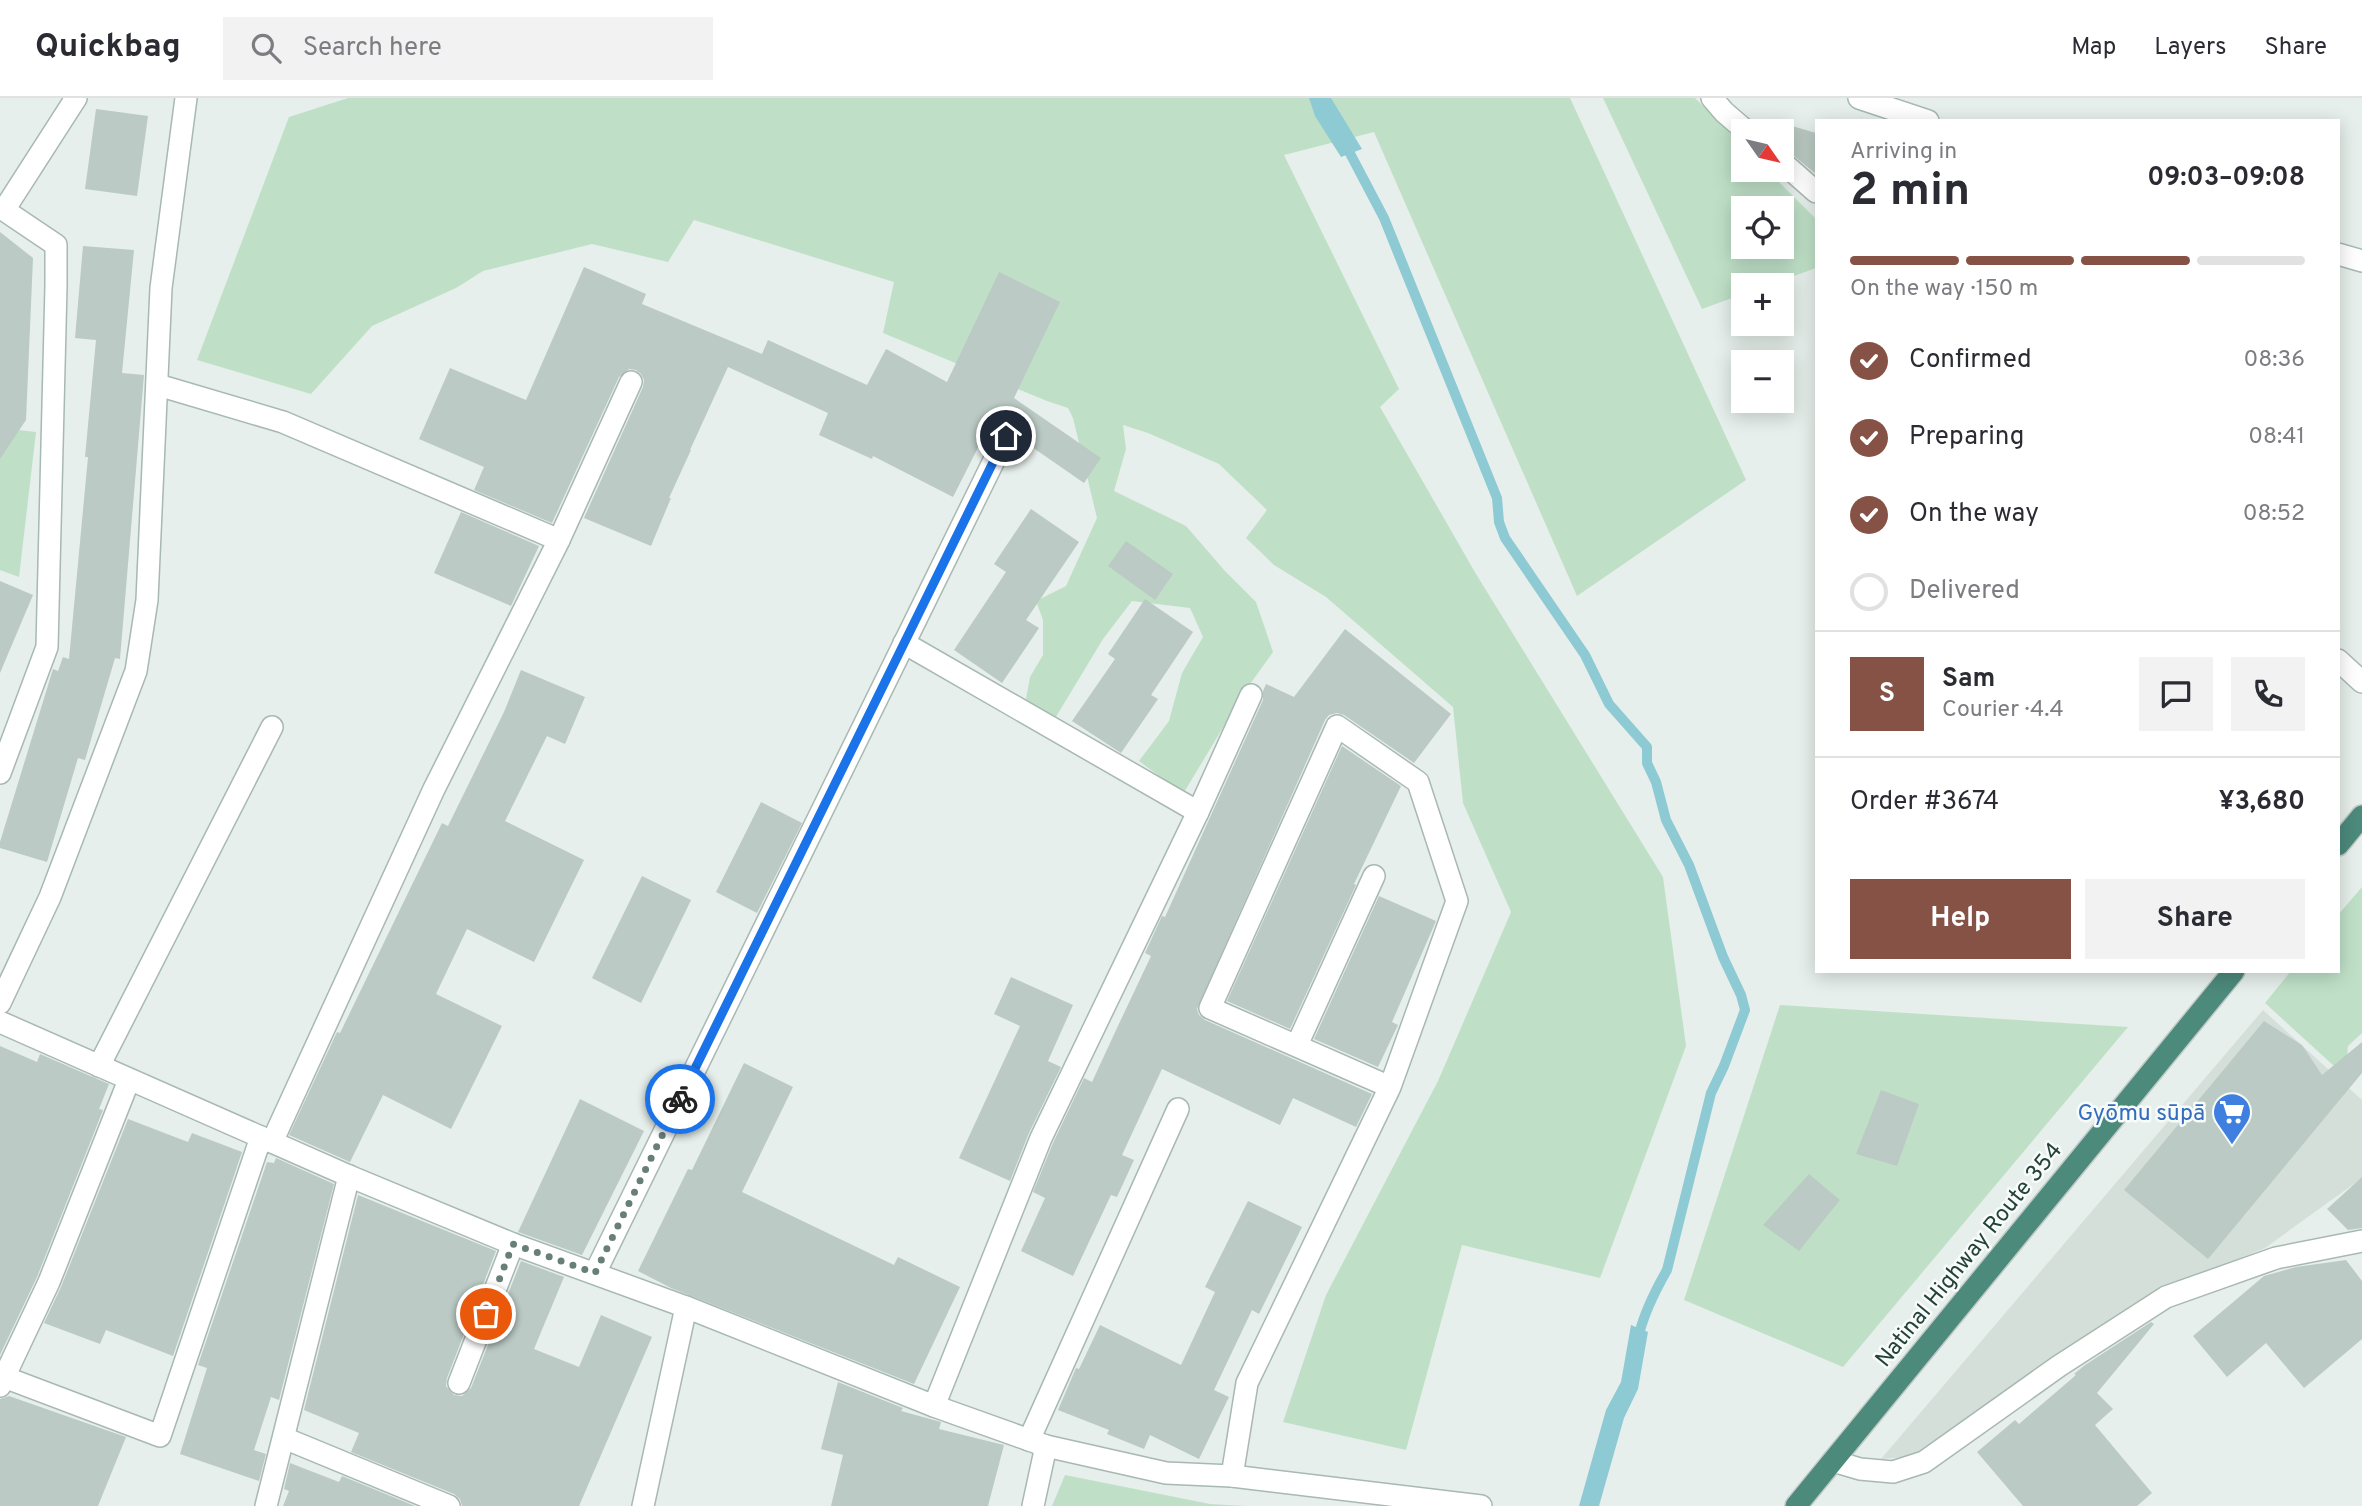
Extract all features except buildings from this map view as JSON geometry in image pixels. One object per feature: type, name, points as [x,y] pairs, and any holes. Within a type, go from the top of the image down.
[{"type":"highway","points":[[2340,843],[2362,816]]},
{"type":"highway","name":"Natinal Highway Route 354","points":[[1796,1506],[2232,973]]},
{"type":"street","points":[[0,773],[47,647],[56,286],[56,245],[4,210],[76,98]]},
{"type":"street","points":[[0,1003],[50,897],[136,671],[147,600],[161,288],[186,98]]},
{"type":"street","points":[[1713,98],[1732,119]]},
{"type":"street","points":[[1859,98],[1922,119]]},
{"type":"street","points":[[1794,173],[1815,191]]},
{"type":"street","points":[[2340,255],[2362,261]]},
{"type":"street","points":[[129,1080],[49,1282],[2,1382],[160,1436],[267,1140],[434,789],[559,540],[631,382]]},
{"type":"street","points":[[158,385],[283,422],[559,540]]},
{"type":"street","points":[[595,1273],[1006,436]]},
{"type":"street","points":[[904,643],[1198,812]]},
{"type":"street","points":[[2340,662],[2362,682]]},
{"type":"street","points":[[934,1406],[1041,1138],[1198,812],[1251,695]]},
{"type":"street","points":[[1232,1476],[1247,1383],[1390,1087],[1457,901],[1418,782],[1337,726],[1210,1008],[1390,1087]]},
{"type":"street","points":[[99,1066],[272,727]]},
{"type":"street","points":[[1297,1045],[1374,877]]},
{"type":"street","points":[[0,1022],[349,1176],[513,1244],[686,1307],[934,1406],[1037,1443],[1166,1473],[1232,1476],[1482,1506]]},
{"type":"street","points":[[1034,1506],[1037,1443],[1178,1109]]},
{"type":"street","points":[[266,1506],[349,1176]]},
{"type":"street","points":[[1833,1461],[1860,1469],[1893,1472],[1924,1462],[2059,1366],[2166,1297],[2276,1258],[2362,1241]]},
{"type":"street","points":[[459,1383],[513,1244]]},
{"type":"street","points":[[643,1506],[686,1307]]},
{"type":"street","points":[[284,1438],[449,1506]]},
{"type":"shaded area","points":[[2263,1010],[2362,1100],[2362,1178],[2265,1248],[2175,1285],[1918,1456],[1881,1459]]},
{"type":"green space","points":[[348,98],[1570,98],[1746,480],[1577,596],[1374,132],[1284,155],[1399,389],[1380,407],[1476,574],[1663,877],[1686,1046],[1600,1278],[1462,1245],[1406,1450],[1283,1422],[1326,1295],[1438,1081],[1511,912],[1463,803],[1453,707],[1326,597],[1274,565],[1246,538],[1267,510],[1219,464],[1123,425],[1126,449],[1114,491],[1186,526],[1256,602],[1273,652],[1245,691],[1183,794],[1139,761],[1169,721],[1182,673],[1203,637],[1190,608],[1132,601],[1103,639],[1045,735],[1026,699],[1030,677],[1043,655],[1043,620],[1036,601],[1066,586],[1097,518],[1073,418],[1068,408],[883,333],[894,282],[694,220],[668,262],[592,244],[483,271],[456,288],[372,326],[311,394],[197,360],[289,117]]},
{"type":"green space","points":[[1603,98],[1695,98],[1731,134],[1731,182],[1779,182],[1793,196],[1731,196],[1731,259],[1794,259],[1794,197],[1815,218],[1815,268],[1794,276],[1794,273],[1731,273],[1731,298],[1702,309]]},
{"type":"green space","points":[[0,428],[36,432],[19,577],[0,570]]},
{"type":"green space","points":[[2362,887],[2362,1033],[2348,1046],[2345,1076],[2265,1003],[2289,973],[2340,973],[2340,913]]},
{"type":"green space","points":[[1780,1005],[2128,1027],[1843,1367],[1684,1300]]},
{"type":"green space","points":[[1065,1475],[1210,1504],[1245,1506],[1052,1506]]},
{"type":"water","points":[[1309,98],[1331,98],[1362,149],[1341,157],[1315,116]]},
{"type":"water","points":[[1631,1325],[1648,1332],[1638,1389],[1624,1418],[1599,1506],[1579,1506],[1606,1410],[1621,1382]]},
{"type":"waterway","points":[[1344,142],[1384,218],[1497,498],[1499,522],[1505,538],[1585,655],[1609,704],[1647,747],[1647,763],[1656,782],[1666,820],[1689,865],[1745,1010],[1711,1093],[1667,1270],[1646,1312],[1638,1339]]},
{"type":"way so far","points":[[486,1314],[513,1244],[595,1273],[680,1099]]},
{"type":"place","name":"Gyōmu sūpā","points":[[2232,1146]]},
{"type":"route","points":[[680,1099],[1006,436]]}]
